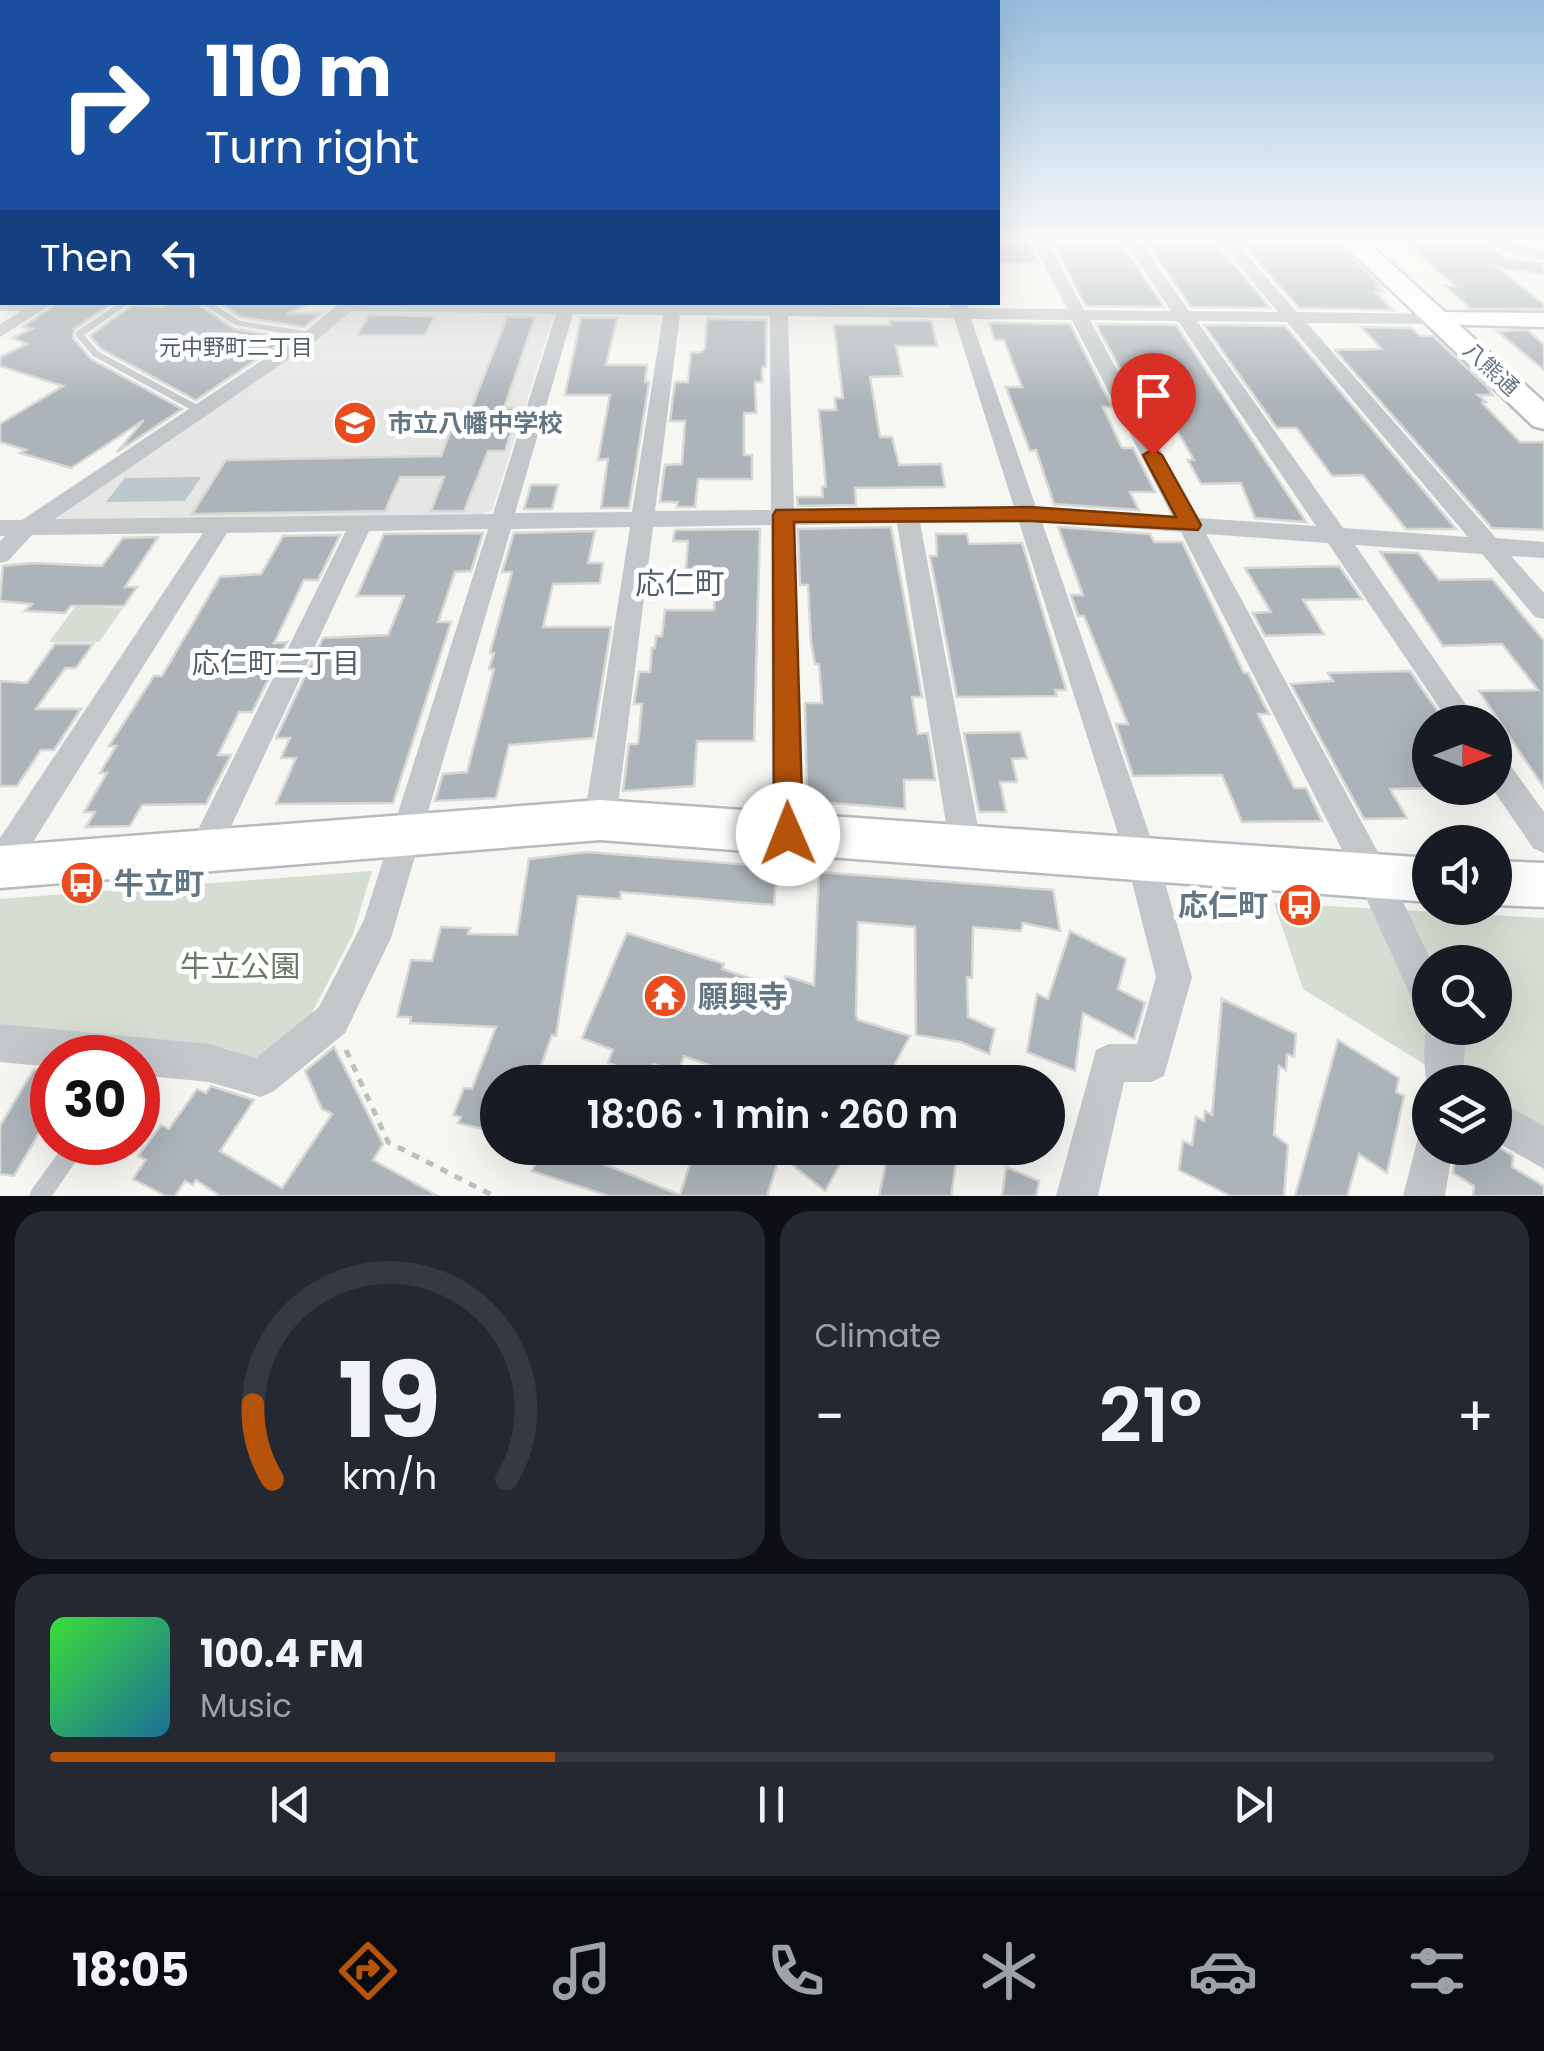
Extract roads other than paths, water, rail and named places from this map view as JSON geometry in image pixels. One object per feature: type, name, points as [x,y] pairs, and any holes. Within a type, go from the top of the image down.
[{"type":"main road","name":"八熊通","points":[[1418,294],[1544,396]]},
{"type":"main road","name":"八熊通","points":[[1424,294],[1544,419]]},
{"type":"street","points":[[1067,294],[1374,878],[1412,959]]},
{"type":"street","points":[[1169,294],[1452,705]]},
{"type":"street","points":[[1272,294],[1544,610]]},
{"type":"street","points":[[0,332],[42,305]]},
{"type":"street","points":[[0,556],[26,528],[312,335],[346,305]]},
{"type":"street","points":[[160,1062],[209,1063],[262,1078],[332,1020],[379,926],[567,305],[959,307],[1078,314],[1544,320]]},
{"type":"street","points":[[600,820],[672,305]]},
{"type":"street","points":[[776,307],[788,834]]},
{"type":"street","points":[[959,307],[1143,862],[1174,977],[1150,1063],[1109,1063],[1077,1196]]},
{"type":"street","points":[[907,514],[966,848]]},
{"type":"street","points":[[0,528],[1030,514],[1544,550]]},
{"type":"street","points":[[203,852],[361,523]]},
{"type":"street","points":[[0,866],[220,525]]},
{"type":"street","points":[[1512,792],[1544,838]]},
{"type":"street","points":[[0,866],[600,820],[1412,879]]},
{"type":"street","points":[[1512,884],[1544,885]]},
{"type":"street","points":[[0,1043],[30,1047]]},
{"type":"street","points":[[1512,1129],[1544,1149]]},
{"type":"street","points":[[1424,1196],[1429,1165]]},
{"type":"lane","points":[[122,305],[79,334],[96,354],[201,411]]},
{"type":"lane","points":[[208,305],[238,322],[312,335]]},
{"type":"lane","points":[[39,1196],[62,1165]]},
{"type":"place","name":"市立八幡中学校","points":[[355,423]]},
{"type":"place","name":"牛立町","points":[[82,883]]},
{"type":"place","name":"応仁町","points":[[1300,905]]},
{"type":"place","name":"願興寺","points":[[665,996]]},
{"type":"district","name":"元中野町二丁目","points":[[236,347]]},
{"type":"district","name":"応仁町","points":[[680,583]]},
{"type":"district","name":"応仁町二丁目","points":[[276,663]]},
{"type":"park label","name":"牛立公園","points":[[240,966]]}]
